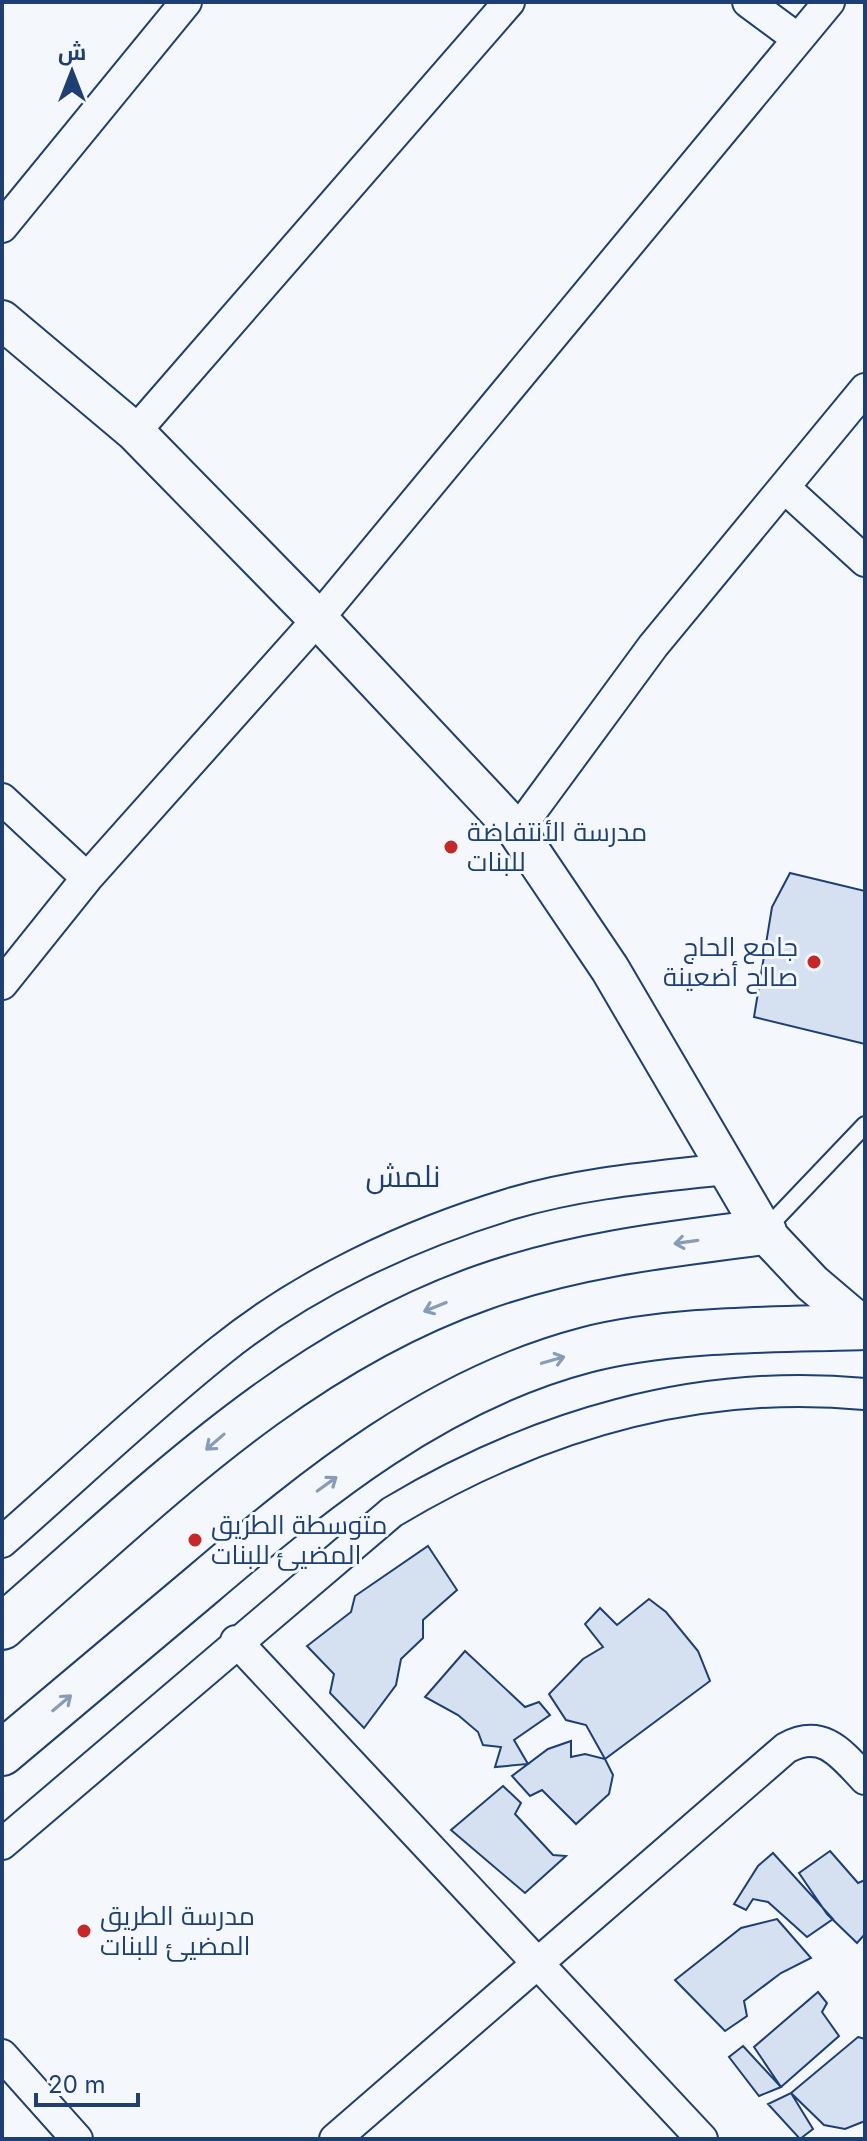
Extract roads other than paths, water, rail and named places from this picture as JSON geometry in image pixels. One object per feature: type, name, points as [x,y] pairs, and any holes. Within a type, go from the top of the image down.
[{"type":"main road","points":[[2,1627],[245,1417],[320,1364],[400,1321],[484,1287],[571,1261],[764,1232]]},
{"type":"main road","points":[[2,1753],[292,1508],[384,1444],[467,1393],[527,1367],[589,1349],[653,1338],[864,1327]]},
{"type":"street","points":[[2,227],[186,2]]},
{"type":"street","points":[[135,432],[509,2]]},
{"type":"street","points":[[748,2],[798,39]]},
{"type":"street","points":[[2,984],[87,878],[318,619],[829,2]]},
{"type":"street","points":[[2,320],[135,432],[318,619],[517,831],[610,969],[764,1232],[812,1283],[864,1327]]},
{"type":"street","points":[[517,831],[653,646],[865,389]]},
{"type":"street","points":[[785,488],[865,561]]},
{"type":"street","points":[[2,799],[87,878]]},
{"type":"street","points":[[2,1542],[221,1350],[311,1289],[409,1240],[512,1203],[619,1181],[725,1169]]},
{"type":"street","points":[[2,1844],[236,1641],[392,1512],[450,1477],[523,1444],[598,1418],[675,1401],[754,1392],[865,1394]]},
{"type":"street","points":[[236,1641],[702,2139]]},
{"type":"street","points":[[335,2139],[786,1748],[813,1739],[824,1742],[837,1749],[865,1779]]},
{"type":"street","points":[[2,2055],[60,2133]]},
{"type":"lane","points":[[764,1232],[865,1125]]},
{"type":"place","name":"مدرسة الأنتفاضة للبنات","points":[[451,847]]},
{"type":"place","name":"جامع الحاج صالح أضعينة","points":[[814,962]]},
{"type":"place","name":"متوسطة الطريق المضيئ للبنات","points":[[195,1540]]},
{"type":"place","name":"مدرسة الطريق المضيئ للبنات","points":[[84,1931]]},
{"type":"district","name":"نلمش","points":[[403,1177]]}]
